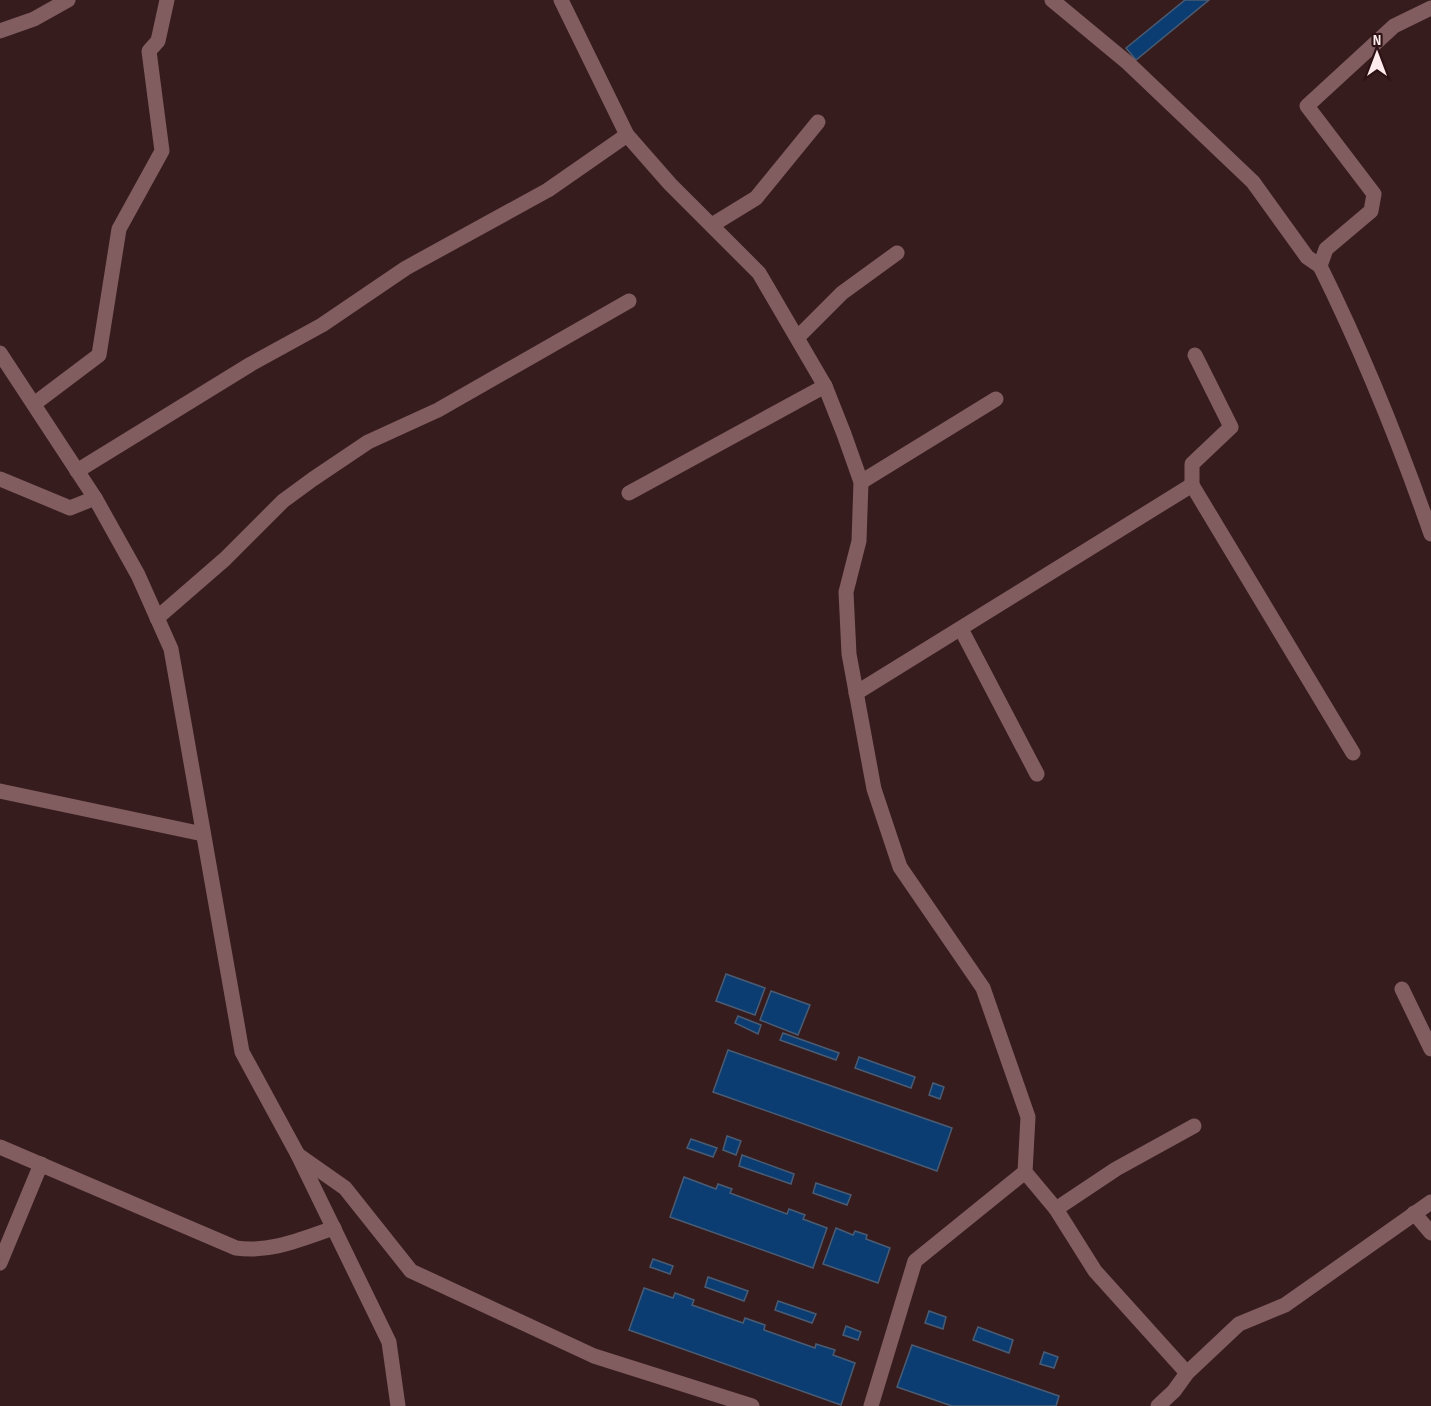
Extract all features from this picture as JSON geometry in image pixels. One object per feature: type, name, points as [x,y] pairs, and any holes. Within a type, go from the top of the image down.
[{"type":"street","points":[[34,20],[41,0]]},
{"type":"street","points":[[0,31],[34,20],[68,0]]},
{"type":"street","points":[[34,404],[99,355],[119,229],[162,151],[149,51],[158,40],[167,0]]},
{"type":"street","points":[[561,0],[627,135],[670,184],[759,273],[825,386],[861,482],[859,541],[846,592],[849,654],[874,789],[900,867],[983,988],[1028,1118],[1025,1172],[1056,1209],[1095,1271],[1186,1373]]},
{"type":"street","points":[[1052,0],[1128,63],[1252,182],[1307,257],[1320,266],[1345,316],[1401,449],[1431,534]]},
{"type":"street","points":[[1320,266],[1326,249],[1371,211],[1374,194],[1307,106],[1394,26],[1431,8]]},
{"type":"street","points":[[712,225],[756,198],[818,123]]},
{"type":"street","points":[[77,471],[251,364],[322,326],[406,268],[548,190],[627,135]]},
{"type":"street","points":[[798,337],[842,293],[897,253]]},
{"type":"street","points":[[157,618],[225,559],[283,501],[368,442],[438,410],[629,301]]},
{"type":"street","points":[[0,353],[95,498],[138,575],[171,649],[242,1052],[298,1155],[389,1342],[398,1406]]},
{"type":"street","points":[[1195,355],[1231,427],[1192,464],[1192,485],[1353,753]]},
{"type":"street","points":[[628,493],[825,386]]},
{"type":"street","points":[[861,482],[996,399]]},
{"type":"street","points":[[0,479],[70,508],[95,498]]},
{"type":"street","points":[[856,693],[1192,485]]},
{"type":"street","points":[[962,628],[1037,774]]},
{"type":"street","points":[[0,791],[203,834]]},
{"type":"street","points":[[1402,989],[1431,1049]]},
{"type":"street","points":[[1056,1209],[1116,1169],[1194,1126]]},
{"type":"street","points":[[0,1147],[236,1248],[256,1251],[275,1248],[334,1228]]},
{"type":"street","points":[[298,1155],[345,1188],[411,1271],[594,1356],[752,1406]]},
{"type":"street","points":[[0,1263],[41,1164]]},
{"type":"street","points":[[871,1406],[915,1261],[1025,1172]]},
{"type":"street","points":[[1158,1406],[1174,1391],[1186,1373],[1239,1324],[1285,1305],[1431,1202]]},
{"type":"street","points":[[1414,1213],[1431,1233]]},
{"type":"building","points":[[1185,0],[1209,0],[1136,60],[1126,48]]},
{"type":"building","points":[[726,974],[765,988],[755,1015],[716,1001]]},
{"type":"building","points":[[771,991],[810,1005],[798,1035],[760,1020]]},
{"type":"building","points":[[738,1016],[761,1025],[758,1034],[735,1023]]},
{"type":"building","points":[[783,1033],[839,1053],[836,1060],[780,1040]]},
{"type":"building","points":[[728,1050],[952,1128],[937,1171],[713,1092]]},
{"type":"building","points":[[859,1057],[915,1077],[911,1088],[855,1068]]},
{"type":"building","points":[[933,1083],[944,1087],[940,1099],[929,1095]]},
{"type":"building","points":[[727,1136],[741,1141],[736,1155],[723,1150]]},
{"type":"building","points":[[691,1139],[717,1148],[713,1157],[687,1148]]},
{"type":"building","points":[[742,1155],[794,1174],[791,1184],[739,1166]]},
{"type":"building","points":[[684,1177],[716,1189],[718,1184],[732,1189],[730,1193],[787,1214],[789,1209],[805,1215],[803,1219],[827,1228],[813,1268],[670,1217]]},
{"type":"building","points":[[816,1183],[851,1195],[847,1205],[813,1193]]},
{"type":"building","points":[[836,1228],[853,1235],[855,1231],[867,1235],[866,1239],[890,1248],[878,1283],[823,1264]]},
{"type":"building","points":[[653,1259],[673,1266],[670,1274],[650,1267]]},
{"type":"building","points":[[708,1277],[748,1291],[744,1301],[705,1287]]},
{"type":"building","points":[[644,1288],[673,1298],[675,1293],[694,1300],[692,1305],[743,1323],[745,1318],[765,1325],[764,1330],[815,1348],[816,1344],[835,1350],[833,1355],[855,1363],[841,1405],[629,1330]]},
{"type":"building","points":[[778,1301],[816,1314],[812,1323],[775,1310]]},
{"type":"building","points":[[929,1311],[946,1317],[943,1329],[925,1323]]},
{"type":"building","points":[[846,1326],[861,1332],[858,1340],[843,1335]]},
{"type":"building","points":[[978,1327],[1013,1340],[1009,1353],[973,1340]]},
{"type":"building","points":[[912,1345],[1059,1396],[1056,1406],[952,1406],[897,1387]]},
{"type":"building","points":[[1044,1352],[1058,1357],[1054,1368],[1040,1364]]}]
